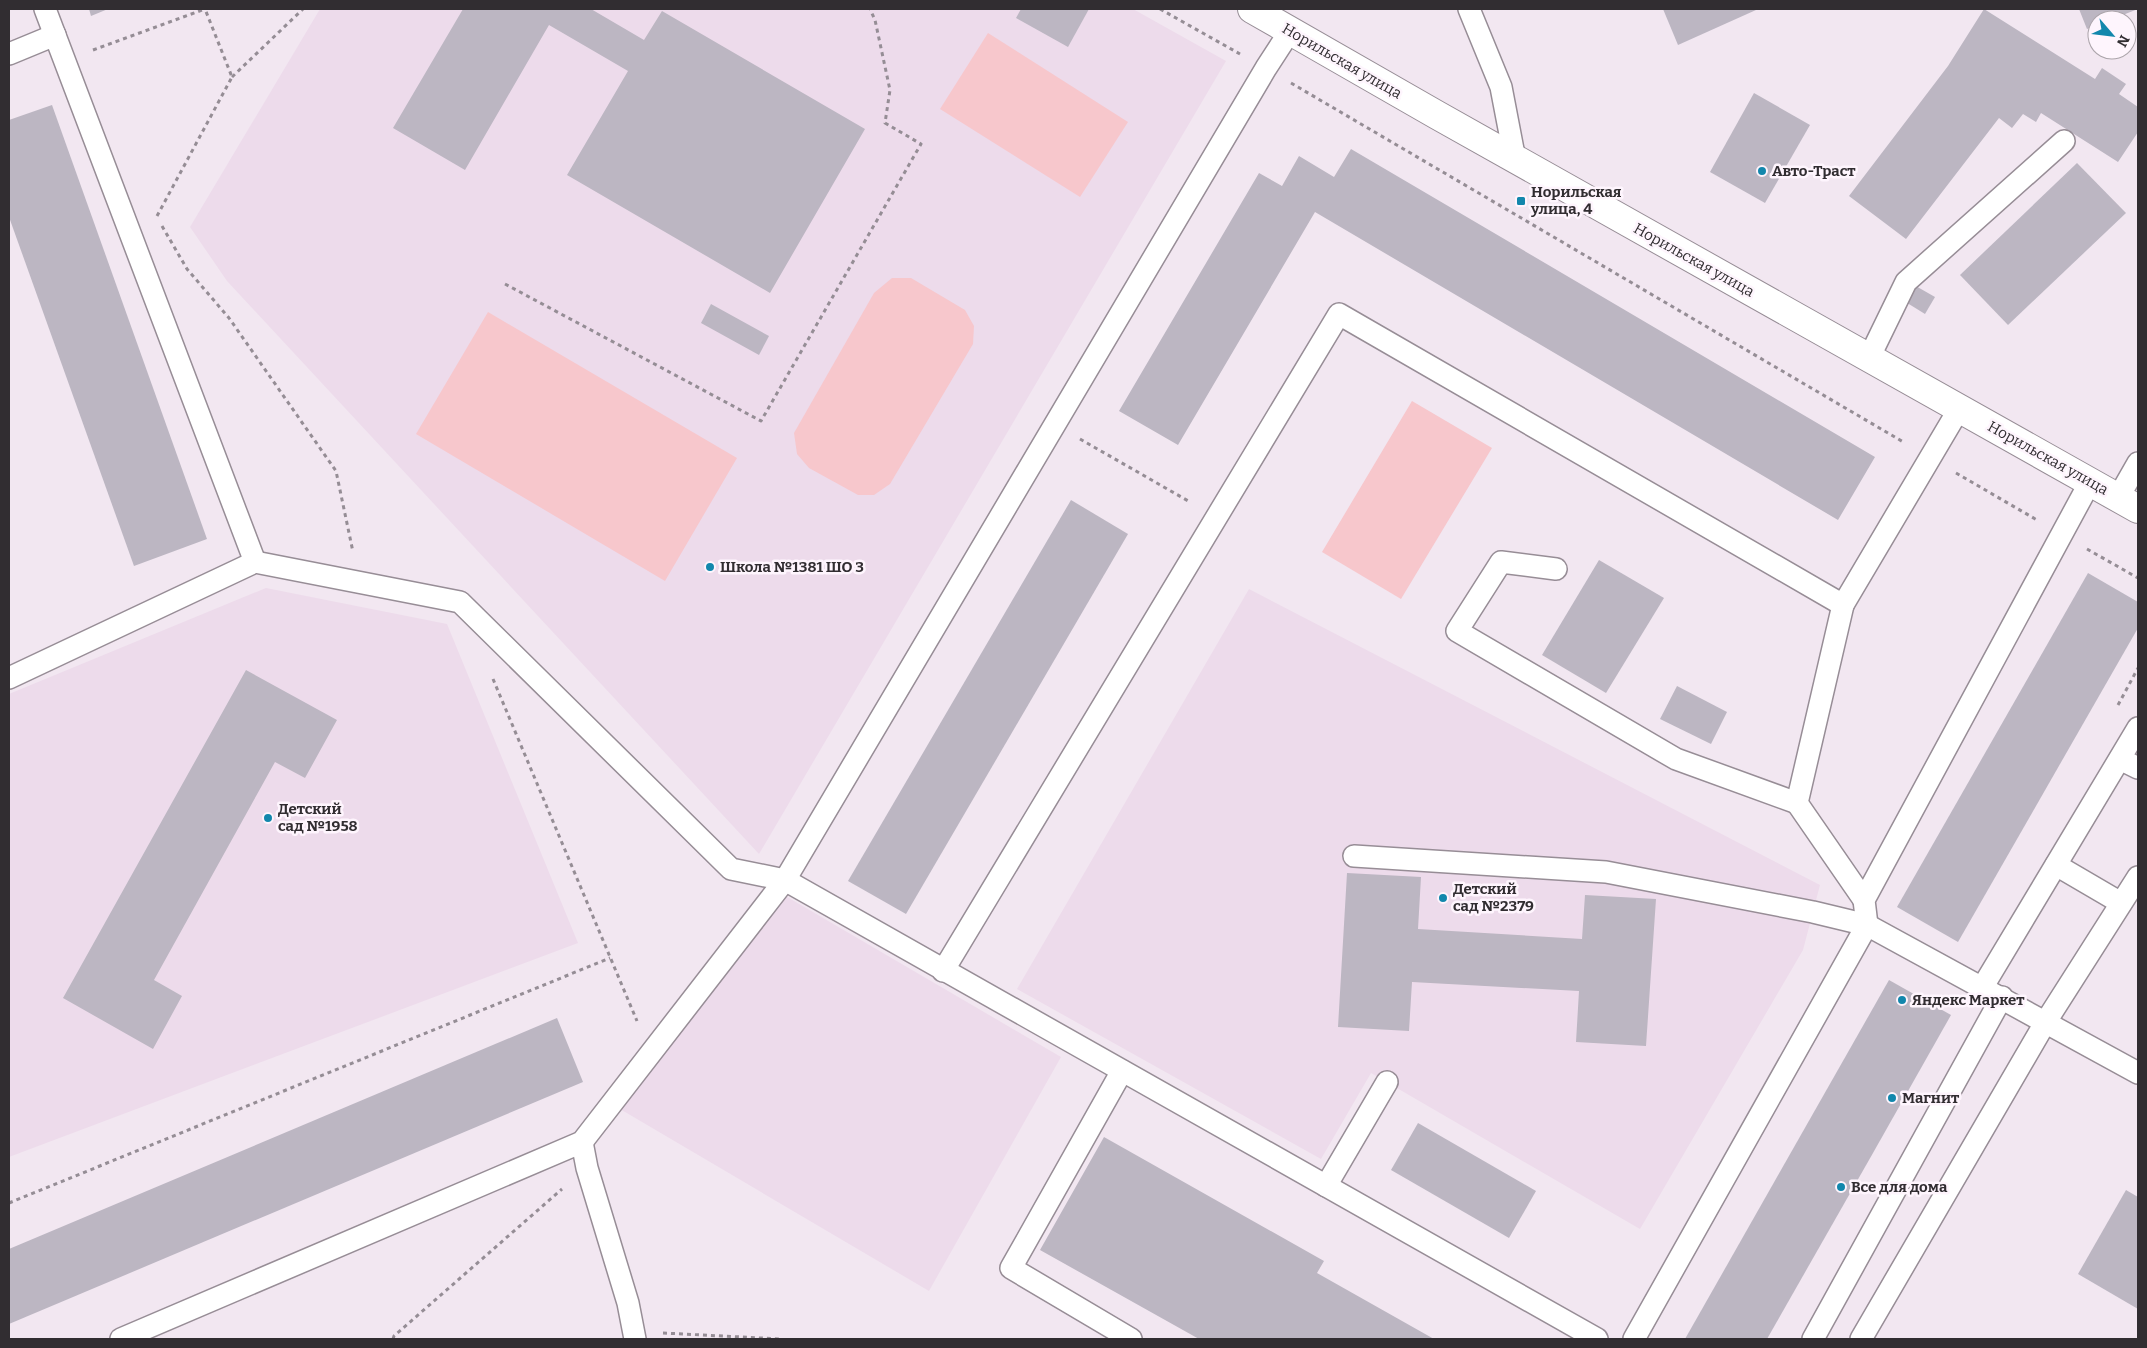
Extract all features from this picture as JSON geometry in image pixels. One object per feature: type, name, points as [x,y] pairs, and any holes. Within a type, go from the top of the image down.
[{"type":"street","name":"Норильская улица","points":[[1252,9],[1515,160],[2128,504]]},
{"type":"lane","points":[[45,9],[255,562]]},
{"type":"lane","points":[[1469,9],[1501,87],[1515,160]]},
{"type":"lane","points":[[121,1339],[582,1142],[785,880],[1266,68],[1290,31]]},
{"type":"lane","points":[[9,54],[55,35]]},
{"type":"lane","points":[[1868,358],[1906,282],[2064,141]]},
{"type":"lane","points":[[943,970],[1339,314],[1842,605]]},
{"type":"lane","points":[[1797,803],[1842,605],[1959,409]]},
{"type":"lane","points":[[2128,504],[2138,463]]},
{"type":"lane","points":[[1864,900],[2090,482]]},
{"type":"lane","points":[[9,678],[255,562],[460,602],[731,869],[785,880],[1598,1339]]},
{"type":"lane","points":[[1556,568],[1501,562],[1457,631],[1676,759],[1797,803],[1864,900],[1866,925],[1634,1339]]},
{"type":"lane","points":[[1982,988],[2056,865],[2129,763],[2138,728]]},
{"type":"lane","points":[[1354,856],[1606,872],[1813,912],[1866,925],[2002,997],[2045,1023],[2138,1073]]},
{"type":"lane","points":[[2056,865],[2121,903]]},
{"type":"lane","points":[[1861,1339],[2045,1023],[2121,903],[2136,883]]},
{"type":"lane","points":[[1812,1339],[2002,997]]},
{"type":"lane","points":[[1122,1071],[1011,1268],[1131,1339]]},
{"type":"lane","points":[[1326,1186],[1387,1082]]},
{"type":"lane","points":[[582,1142],[587,1168],[635,1336]]},
{"type":"path","points":[[64,60],[205,9],[232,77]]},
{"type":"path","points":[[303,9],[232,77],[156,216],[187,269],[229,318],[336,471],[360,582]]},
{"type":"path","points":[[505,284],[761,421],[920,144],[885,123],[890,90],[875,20],[870,9]]},
{"type":"path","points":[[1160,9],[1266,68],[2138,578]]},
{"type":"path","points":[[1054,425],[1216,517]]},
{"type":"path","points":[[491,675],[651,1054]]},
{"type":"path","points":[[9,1203],[610,958]]},
{"type":"path","points":[[393,1339],[394,1336],[587,1168]]},
{"type":"path","points":[[635,1336],[781,1339]]},
{"type":"shaded area","name":"Школа №1381 ШО 3","points":[[320,9],[1133,9],[1226,61],[759,854],[227,281],[190,227]]},
{"type":"shaded area","points":[[988,33],[1128,122],[1080,197],[940,109]]},
{"type":"shaded area","points":[[892,278],[911,278],[965,310],[974,326],[973,344],[890,484],[874,495],[858,495],[809,468],[797,454],[794,433],[874,293]]},
{"type":"shaded area","points":[[488,312],[737,458],[665,581],[416,434]]},
{"type":"shaded area","points":[[1412,401],[1492,448],[1401,599],[1322,552]]},
{"type":"shaded area","name":"Детский сад №1958","points":[[266,588],[447,624],[578,943],[9,1157],[9,694]]},
{"type":"shaded area","name":"Детский сад №2379","points":[[1249,589],[1820,885],[1803,950],[1640,1229],[1371,1073],[1321,1159],[1017,989]]},
{"type":"shaded area","points":[[782,894],[1061,1057],[929,1291],[620,1109]]},
{"type":"building","points":[[89,9],[108,9],[91,16]]},
{"type":"building","points":[[463,9],[591,9],[644,40],[662,11],[865,129],[770,293],[567,175],[628,71],[549,25],[465,170],[393,128]]},
{"type":"building","points":[[1021,9],[1089,9],[1068,47],[1016,18]]},
{"type":"building","points":[[1663,9],[1756,9],[1756,10],[1678,45]]},
{"type":"building","points":[[1984,9],[2095,79],[2102,68],[2126,84],[2119,94],[2138,107],[2138,132],[2118,162],[2041,113],[2036,122],[2023,114],[2012,128],[1999,118],[1906,239],[1849,196],[1948,66]]},
{"type":"building","points":[[2079,9],[2138,9],[2087,10],[2087,29]]},
{"type":"building","points":[[1754,93],[1810,125],[1765,203],[1710,172]]},
{"type":"building","points":[[52,105],[207,539],[134,566],[9,217],[9,120]]},
{"type":"building","points":[[1351,149],[1875,457],[1838,520],[1315,212],[1178,445],[1119,411],[1259,173],[1282,186],[1299,156],[1334,177]]},
{"type":"building","points":[[2077,163],[2126,213],[2008,325],[1960,275]]},
{"type":"building","points":[[1914,285],[1935,297],[1925,314],[1904,301]]},
{"type":"building","points":[[711,304],[769,336],[759,355],[701,323]]},
{"type":"building","points":[[1071,500],[1128,534],[906,914],[848,881]]},
{"type":"building","points":[[1599,560],[1664,598],[1606,693],[1542,655]]},
{"type":"building","points":[[2088,573],[2138,602],[2138,628],[1958,942],[1897,907]]},
{"type":"building","points":[[246,670],[337,720],[305,778],[275,762],[154,980],[182,996],[153,1049],[63,998]]},
{"type":"building","points":[[1677,686],[1727,712],[1711,744],[1660,719]]},
{"type":"building","points":[[1347,873],[1421,877],[1418,929],[1582,939],[1585,895],[1656,899],[1646,1046],[1576,1042],[1579,991],[1412,982],[1409,1031],[1338,1027]]},
{"type":"building","points":[[1889,980],[1951,1015],[1873,1153],[1767,1339],[1685,1339]]},
{"type":"building","points":[[557,1018],[583,1082],[9,1324],[9,1249]]},
{"type":"building","points":[[1418,1123],[1536,1191],[1509,1238],[1391,1170]]},
{"type":"building","points":[[1104,1137],[1324,1261],[1317,1273],[1434,1339],[1199,1339],[1040,1250]]},
{"type":"building","points":[[2126,1190],[2138,1197],[2138,1309],[2078,1274]]},
{"type":"place","name":"Авто-Траст","points":[[1762,171]]},
{"type":"place","name":"Норильская улица, 4","points":[[1521,201]]},
{"type":"place","name":"Школа №1381 ШО 3","points":[[710,567]]},
{"type":"place","name":"Детский сад №1958","points":[[268,818]]},
{"type":"place","name":"Детский сад №2379","points":[[1443,898]]},
{"type":"place","name":"Яндекс Маркет","points":[[1902,1000]]},
{"type":"place","name":"Магнит","points":[[1892,1098]]},
{"type":"place","name":"Все для дома","points":[[1841,1187]]}]
